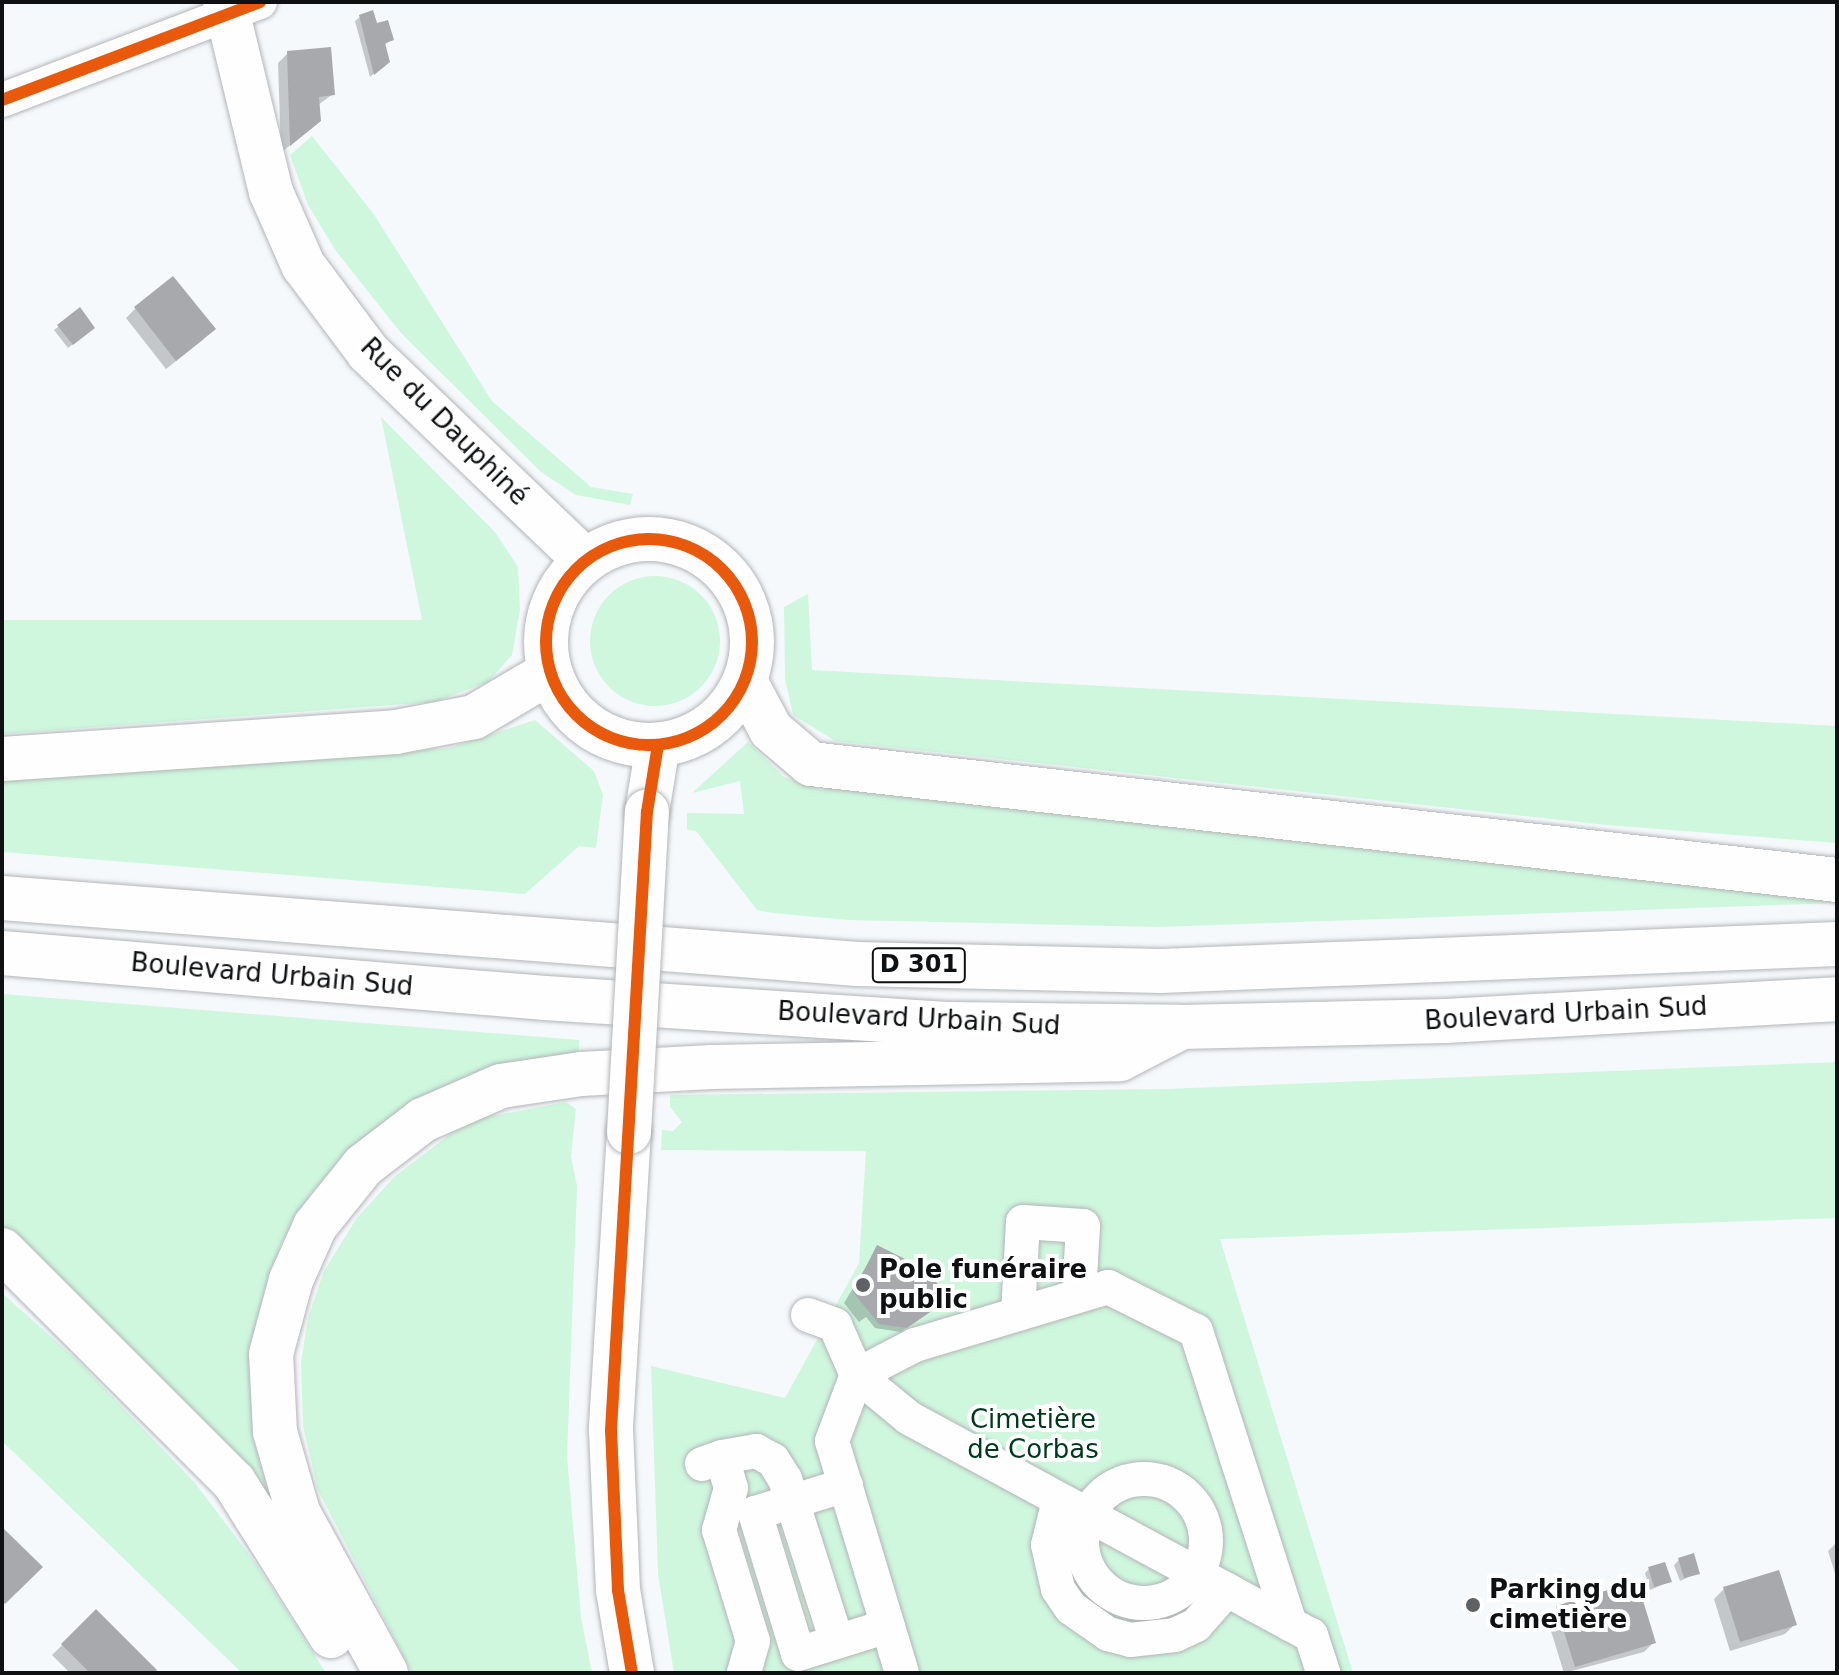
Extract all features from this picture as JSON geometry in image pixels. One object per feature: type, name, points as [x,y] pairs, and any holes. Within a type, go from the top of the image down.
[{"type":"main road","name":"Rue du Dauphiné","points":[[237,6],[271,192],[303,265],[368,352],[585,560]]},
{"type":"main road","points":[[649,539],[682,544],[712,560],[735,584],[749,615],[752,648],[745,681],[731,706],[710,725],[658,745],[623,742],[591,728],[566,703],[550,672],[546,641],[551,611],[564,583],[585,560],[615,545],[649,539]]},
{"type":"main road","points":[[2,759],[396,732],[474,717],[550,672]]},
{"type":"main road","points":[[745,681],[771,730],[811,764],[1837,880]]},
{"type":"main road","points":[[632,1673],[618,1590],[611,1430],[647,812],[658,745]]},
{"type":"main road","name":"Boulevard Urbain Sud","points":[[2,898],[841,963],[1100,970],[1837,944]]},
{"type":"main road","name":"Boulevard Urbain Sud","points":[[2,953],[701,1008],[950,1024],[1180,1027],[1446,1021],[1837,999]]},
{"type":"main road","points":[[386,1673],[298,1512],[275,1432],[271,1354],[291,1280],[315,1226],[363,1166],[423,1120],[501,1086],[581,1074],[712,1067],[1120,1059],[1180,1027]]},
{"type":"main road","points":[[2,1250],[234,1482],[354,1673]]},
{"type":"street","points":[[2,100],[237,6]]},
{"type":"street","points":[[1018,1314],[1023,1222],[1083,1226],[1079,1295]]},
{"type":"street","points":[[902,1673],[832,1441],[857,1375],[915,1345],[1108,1287],[1196,1331],[1290,1624]]},
{"type":"street","points":[[808,1315],[835,1325],[857,1375],[909,1418],[1311,1635],[1321,1673]]},
{"type":"street","points":[[798,1654],[731,1488],[712,1461],[756,1451],[773,1460],[793,1502],[837,1642]]},
{"type":"street","points":[[1074,1508],[1089,1570],[1114,1597],[1131,1603],[1159,1602],[1183,1588],[1202,1560],[1204,1528],[1191,1500],[1166,1482],[1151,1478],[1120,1483],[1096,1502],[1074,1508],[1048,1545],[1058,1589],[1071,1608],[1108,1634],[1130,1640],[1175,1635],[1196,1625],[1227,1590]]},
{"type":"street","points":[[846,1485],[793,1502],[740,1510],[719,1530],[753,1641],[746,1666],[771,1662],[888,1626]]},
{"type":"green space","points":[[312,136],[373,213],[492,401],[591,487],[633,494],[630,505],[576,495],[541,472],[401,333],[336,251],[308,205],[290,155]]},
{"type":"green space","points":[[381,417],[495,532],[518,567],[520,610],[512,655],[488,682],[434,702],[2,734],[2,620],[422,620]]},
{"type":"green space","points":[[655,576],[680,580],[701,595],[716,616],[720,641],[716,666],[701,687],[680,702],[655,706],[630,702],[609,687],[594,666],[590,641],[594,616],[609,595],[630,580]]},
{"type":"green space","points":[[808,594],[812,670],[1837,726],[1837,843],[1607,825],[835,741],[793,715],[785,679],[784,607]]},
{"type":"green space","points":[[535,720],[594,771],[603,795],[596,848],[579,846],[525,894],[2,852],[2,779],[449,748]]},
{"type":"green space","points":[[748,742],[784,777],[823,790],[826,781],[1837,893],[1837,903],[1158,927],[848,920],[773,913],[757,910],[696,831],[687,830],[687,813],[744,814],[740,781],[692,793]]},
{"type":"green space","points":[[2,994],[579,1040],[579,1057],[355,1145],[311,1193],[281,1244],[262,1300],[254,1354],[277,1502],[272,1509],[2,1233]]},
{"type":"green space","name":"Cimetière de Corbas","points":[[1837,1062],[1837,1218],[1220,1239],[1353,1673],[674,1673],[658,1574],[651,1366],[785,1398],[859,1263],[866,1151],[661,1150],[662,1130],[673,1131],[682,1122],[670,1107],[670,1095],[1165,1089]]},
{"type":"green space","points":[[566,1102],[576,1109],[571,1156],[577,1186],[567,1456],[581,1617],[592,1673],[412,1673],[318,1490],[303,1426],[301,1362],[308,1318],[324,1271],[356,1219],[394,1177],[453,1132],[486,1117]]},
{"type":"green space","points":[[2,1293],[78,1361],[195,1483],[257,1565],[326,1673],[242,1673],[2,1441]]},
{"type":"building","points":[[373,10],[377,23],[388,20],[394,40],[385,43],[390,62],[374,75],[359,15]]},
{"type":"building","points":[[331,47],[335,95],[319,97],[321,121],[290,146],[287,51]]},
{"type":"building","points":[[173,276],[216,329],[176,361],[134,307]]},
{"type":"building","points":[[80,307],[95,328],[73,345],[57,325]]},
{"type":"building","points":[[877,1245],[927,1270],[949,1299],[907,1328],[879,1324],[853,1292]]},
{"type":"building","points":[[2,1527],[43,1567],[5,1604],[2,1601]]},
{"type":"building","points":[[1694,1553],[1700,1574],[1684,1578],[1678,1558]]},
{"type":"building","points":[[1665,1562],[1672,1582],[1654,1587],[1648,1567]]},
{"type":"building","points":[[1779,1570],[1797,1625],[1740,1642],[1723,1587]]},
{"type":"building","points":[[1637,1581],[1656,1643],[1575,1667],[1556,1606]]},
{"type":"building","points":[[96,1609],[157,1670],[155,1673],[90,1673],[61,1644]]},
{"type":"cycle path","points":[[2,100],[260,2]]},
{"type":"cycle path","points":[[649,539],[688,547],[722,569],[744,603],[752,642],[744,681],[722,715],[688,737],[649,745],[610,737],[576,715],[554,681],[546,642],[554,603],[576,569],[610,547],[649,539]]},
{"type":"cycle path","points":[[632,1673],[618,1590],[611,1430],[647,812],[658,745]]},
{"type":"place","name":"Pole funéraire public","points":[[863,1285]]},
{"type":"place","name":"Parking du cimetière","points":[[1473,1605]]}]
